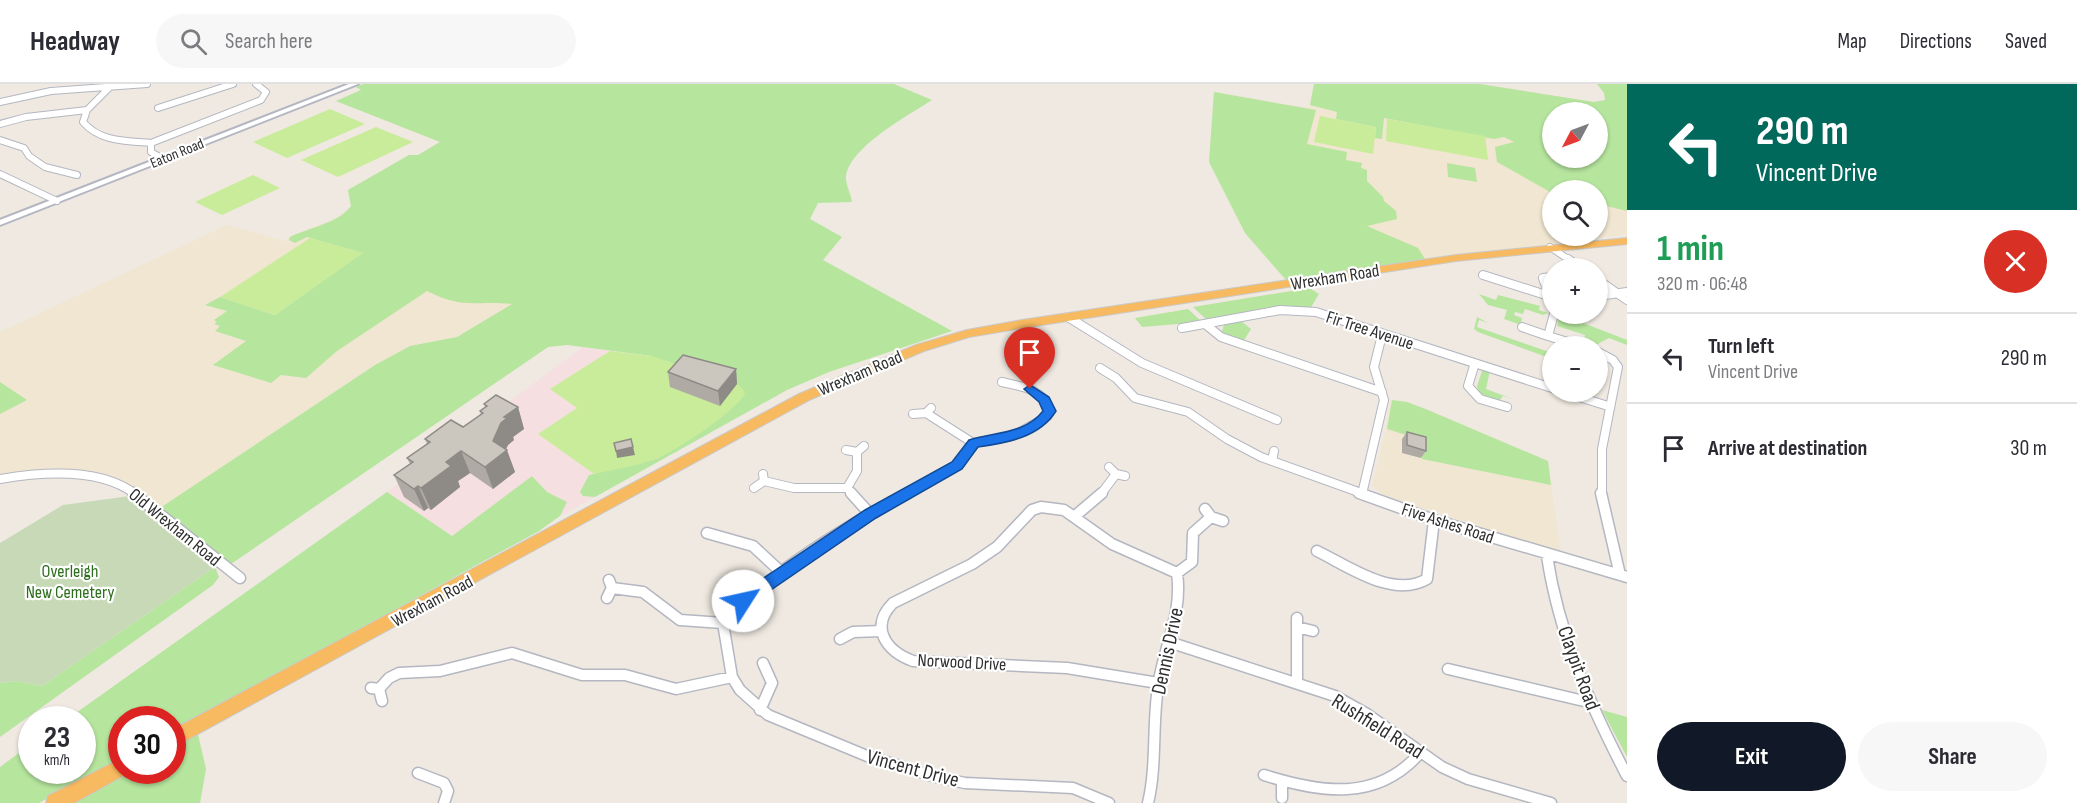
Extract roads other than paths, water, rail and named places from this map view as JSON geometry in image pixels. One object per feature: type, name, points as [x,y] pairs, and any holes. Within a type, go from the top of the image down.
[{"type":"highway","name":"Wrexham Road","points":[[186,732],[804,397],[942,341],[1068,317],[1445,260],[1550,247],[1627,241]]},
{"type":"highway","points":[[55,803],[108,775]]},
{"type":"street","points":[[0,102],[31,94],[147,84]]},
{"type":"street","points":[[163,106],[233,84]]},
{"type":"street","points":[[111,87],[87,110],[83,122],[97,134],[124,141],[151,143],[261,100],[266,92],[256,84]]},
{"type":"street","name":"Eaton Road","points":[[0,223],[355,84]]},
{"type":"street","points":[[31,94],[33,86]]},
{"type":"street","points":[[0,124],[26,117],[87,110]]},
{"type":"street","points":[[0,140],[27,146],[33,159],[45,167],[72,176]]},
{"type":"street","points":[[151,143],[149,146],[151,152],[163,159]]},
{"type":"street","points":[[0,174],[57,201]]},
{"type":"street","points":[[1550,247],[1566,258]]},
{"type":"street","points":[[1483,275],[1494,282],[1542,294]]},
{"type":"street","points":[[1608,286],[1627,300]]},
{"type":"street","points":[[1608,294],[1627,292]]},
{"type":"street","name":"Fir Tree Avenue","points":[[1183,329],[1280,310],[1300,310],[1331,316],[1542,385]]},
{"type":"street","points":[[1068,317],[1088,332],[1154,369],[1278,420]]},
{"type":"street","points":[[1205,324],[1221,337],[1382,392]]},
{"type":"street","points":[[1522,327],[1548,336],[1551,324]]},
{"type":"street","points":[[1362,494],[1384,400],[1376,380],[1374,367],[1382,334]]},
{"type":"street","points":[[1608,357],[1618,367],[1608,406],[1601,475],[1602,498],[1624,576]]},
{"type":"street","points":[[1475,363],[1468,386],[1472,394],[1507,407]]},
{"type":"street","name":"Five Ashes Road","points":[[1107,369],[1135,398],[1188,412],[1227,439],[1362,494],[1547,556],[1624,576]]},
{"type":"street","points":[[913,414],[929,410],[938,425],[951,428],[974,443],[1002,439],[1040,424],[1048,416],[1050,411],[1045,400],[1038,393],[1020,382],[1002,381]]},
{"type":"street","points":[[1595,402],[1608,406]]},
{"type":"street","points":[[609,589],[643,592],[680,620],[723,623],[743,601],[782,573],[870,514],[957,466],[974,443]]},
{"type":"street","points":[[846,450],[860,449],[857,471],[847,488]]},
{"type":"street","points":[[1075,516],[1100,497],[1105,486],[1121,475],[1109,467]]},
{"type":"street","name":"Old Wrexham Road","points":[[0,479],[52,472],[102,479],[124,486],[240,578]]},
{"type":"street","points":[[754,488],[764,477],[794,488],[847,488],[870,514]]},
{"type":"street","points":[[840,639],[853,632],[882,631],[882,619],[893,603],[972,564],[997,547],[1032,510],[1051,508],[1075,516],[1112,543],[1177,573],[1192,562],[1193,533],[1208,513],[1223,520]]},
{"type":"street","points":[[1322,549],[1392,585],[1414,587],[1427,579],[1434,520]]},
{"type":"street","points":[[707,533],[753,546],[782,573]]},
{"type":"street","name":"Claypit Road","points":[[1547,556],[1558,609],[1588,702],[1627,776]]},
{"type":"street","name":"Dennis Drive","points":[[1148,803],[1152,788],[1153,727],[1158,683],[1180,594],[1177,573]]},
{"type":"street","points":[[1297,682],[1297,622],[1313,631]]},
{"type":"street","name":"Vincent Drive","points":[[723,623],[732,677],[740,690],[760,710],[867,756],[936,777],[965,783],[1073,789],[1109,803]]},
{"type":"street","name":"Norwood Drive","points":[[882,631],[886,645],[897,655],[913,661],[1074,668],[1113,672],[1158,683]]},
{"type":"street","name":"Rushfield Road","points":[[1169,642],[1335,696],[1367,714],[1420,753],[1468,779],[1551,803]]},
{"type":"street","points":[[377,693],[389,678],[399,673],[440,670],[512,653],[582,675],[625,675],[676,689],[732,677]]},
{"type":"street","points":[[760,710],[772,683],[763,663]]},
{"type":"street","points":[[1448,669],[1588,702]]},
{"type":"street","points":[[1264,775],[1282,781],[1330,790],[1375,787],[1398,778],[1411,767],[1420,753]]},
{"type":"street","points":[[418,773],[444,783],[448,791],[444,803]]},
{"type":"street","points":[[1282,781],[1282,798]]},
{"type":"park label","name":"Overleigh New Cemetery","points":[[70,581]]}]
